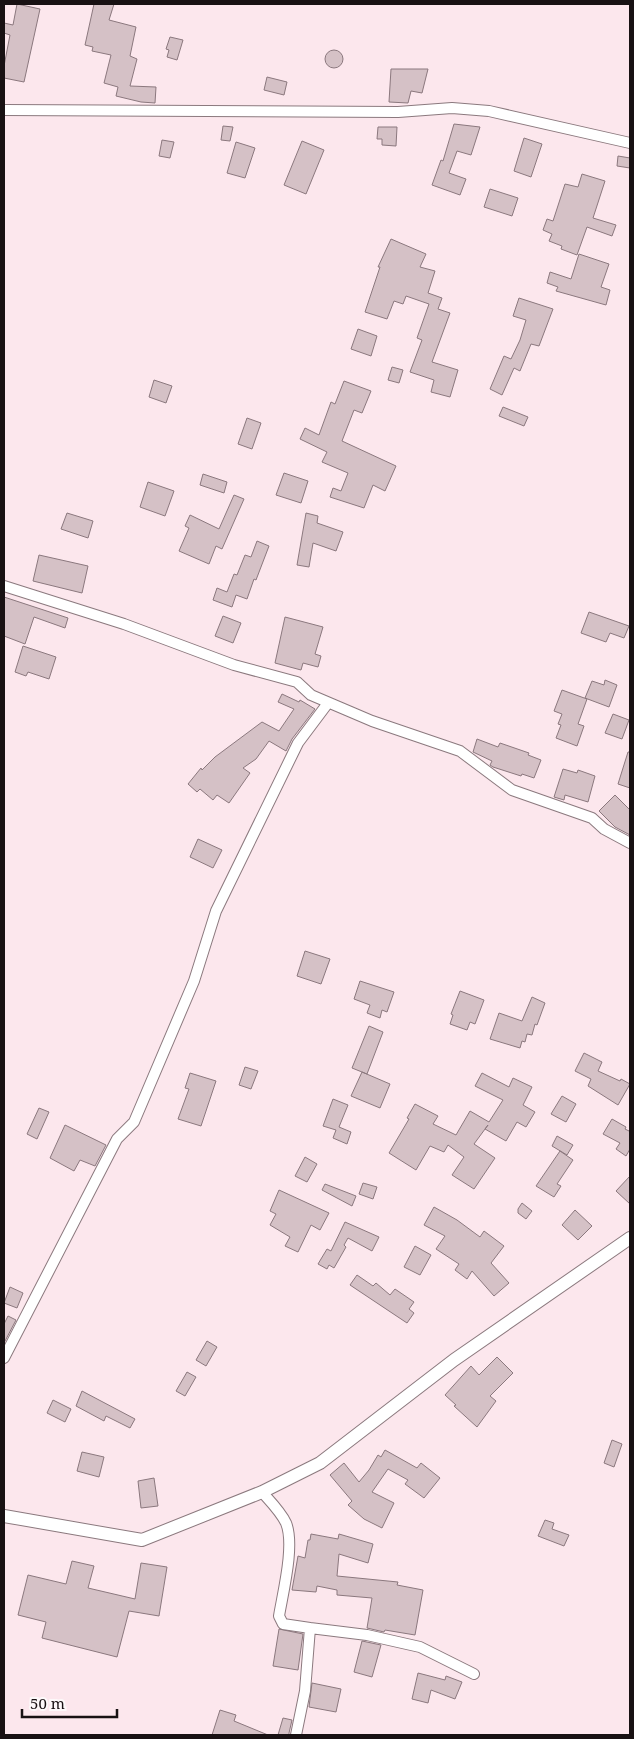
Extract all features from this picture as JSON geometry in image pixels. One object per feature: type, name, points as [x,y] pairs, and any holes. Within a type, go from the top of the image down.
[{"type":"street","points":[[4,110],[398,112],[452,108],[489,111],[630,143]]},
{"type":"street","points":[[4,586],[124,624],[234,665],[297,682],[312,696],[328,703],[372,721],[460,751],[512,790],[592,818],[604,830],[630,843]]},
{"type":"street","points":[[4,1358],[117,1139],[134,1122],[194,981],[216,912],[298,743],[328,703]]},
{"type":"street","points":[[4,1516],[142,1540],[262,1492],[320,1463],[454,1360],[630,1238]]},
{"type":"street","points":[[262,1492],[285,1521],[288,1531],[289,1557],[279,1616],[283,1624],[366,1636],[420,1647],[474,1674]]},
{"type":"street","points":[[296,1735],[305,1691],[310,1628]]},
{"type":"building","points":[[17,4],[40,9],[24,82],[4,78],[4,66],[10,35],[4,33],[4,23],[13,25]]},
{"type":"building","points":[[94,4],[114,4],[109,20],[136,27],[130,56],[137,59],[130,86],[156,87],[155,103],[116,96],[118,87],[104,83],[111,55],[92,51],[93,47],[85,45]]},
{"type":"building","points":[[170,37],[183,40],[177,60],[167,57],[169,50],[166,49]]},
{"type":"building","points":[[330,50],[338,50],[343,55],[341,66],[330,68],[325,63],[325,55]]},
{"type":"building","points":[[391,69],[428,69],[422,93],[411,91],[408,103],[389,102]]},
{"type":"building","points":[[267,77],[287,82],[284,95],[264,90]]},
{"type":"building","points":[[454,124],[480,127],[471,155],[457,151],[449,173],[466,179],[460,195],[432,185],[441,160],[443,161]]},
{"type":"building","points":[[223,126],[233,127],[230,141],[221,140]]},
{"type":"building","points":[[378,127],[397,127],[396,146],[382,145],[382,139],[377,139]]},
{"type":"building","points":[[524,138],[542,144],[531,177],[514,171]]},
{"type":"building","points":[[162,140],[174,142],[170,158],[159,156]]},
{"type":"building","points":[[302,141],[324,150],[306,194],[284,185]]},
{"type":"building","points":[[236,142],[255,148],[245,178],[227,173]]},
{"type":"building","points":[[618,156],[630,158],[630,168],[617,166]]},
{"type":"building","points":[[582,174],[605,181],[593,218],[616,225],[612,236],[587,227],[577,255],[561,249],[562,246],[549,241],[552,234],[543,230],[547,219],[553,221],[565,184],[578,187]]},
{"type":"building","points":[[490,189],[518,198],[512,216],[484,207]]},
{"type":"building","points":[[391,239],[426,254],[420,267],[435,271],[428,293],[442,298],[438,309],[450,313],[432,362],[458,370],[450,397],[431,392],[434,380],[410,372],[422,340],[417,338],[429,304],[406,296],[403,304],[394,301],[387,319],[365,312],[380,267],[378,267]]},
{"type":"building","points":[[579,254],[609,264],[601,287],[610,290],[606,305],[556,291],[558,287],[547,283],[550,272],[571,279]]},
{"type":"building","points":[[519,298],[553,309],[539,346],[531,344],[520,371],[514,368],[502,395],[490,389],[504,356],[511,359],[520,340],[526,320],[513,316]]},
{"type":"building","points":[[358,329],[377,336],[371,356],[351,349]]},
{"type":"building","points":[[392,367],[403,370],[399,383],[388,380]]},
{"type":"building","points":[[154,380],[172,386],[166,403],[149,397]]},
{"type":"building","points":[[344,381],[371,391],[362,413],[354,410],[342,441],[396,466],[385,491],[373,485],[364,508],[330,497],[333,488],[341,491],[348,473],[322,462],[327,452],[300,439],[305,428],[319,435],[331,402],[335,404]]},
{"type":"building","points":[[503,407],[528,417],[524,426],[499,416]]},
{"type":"building","points":[[247,418],[261,423],[252,449],[238,444]]},
{"type":"building","points":[[284,473],[308,481],[301,503],[276,495]]},
{"type":"building","points":[[203,474],[227,482],[224,493],[200,485]]},
{"type":"building","points":[[148,482],[174,491],[165,516],[140,507]]},
{"type":"building","points":[[234,495],[244,499],[222,549],[216,546],[209,564],[179,551],[189,528],[185,526],[190,515],[219,529]]},
{"type":"building","points":[[67,513],[93,521],[88,538],[61,529]]},
{"type":"building","points":[[306,513],[318,516],[317,523],[343,532],[336,551],[313,543],[309,567],[297,565]]},
{"type":"building","points":[[257,541],[269,546],[247,599],[236,595],[232,607],[213,600],[217,588],[227,592],[234,574],[237,575],[245,555],[251,557]]},
{"type":"building","points":[[39,555],[88,566],[82,593],[33,581]]},
{"type":"building","points":[[4,597],[68,618],[65,628],[34,617],[25,644],[4,636]]},
{"type":"building","points":[[589,612],[629,626],[624,638],[610,633],[606,642],[581,633]]},
{"type":"building","points":[[223,616],[241,623],[233,643],[215,636]]},
{"type":"building","points":[[285,617],[323,627],[315,654],[321,656],[318,667],[303,663],[301,670],[275,663]]},
{"type":"building","points":[[23,646],[56,657],[49,679],[28,672],[26,676],[15,672]]},
{"type":"building","points":[[605,680],[617,685],[609,707],[585,698],[592,681],[604,685]]},
{"type":"building","points":[[562,690],[587,699],[578,724],[584,726],[577,746],[556,738],[561,725],[558,724],[562,714],[554,711]]},
{"type":"building","points":[[282,694],[299,702],[300,700],[315,709],[292,739],[286,751],[269,741],[256,759],[243,768],[250,773],[229,803],[217,795],[213,800],[200,789],[197,792],[188,784],[201,768],[202,770],[215,757],[262,722],[279,731],[294,709],[278,702]]},
{"type":"building","points":[[613,714],[629,720],[622,739],[605,733]]},
{"type":"building","points":[[477,739],[498,747],[500,743],[529,753],[528,755],[541,760],[534,778],[522,774],[521,776],[490,765],[492,761],[473,752]]},
{"type":"building","points":[[628,752],[630,752],[630,788],[618,784]]},
{"type":"building","points":[[563,769],[577,773],[578,770],[595,776],[588,802],[565,795],[564,800],[554,797]]},
{"type":"building","points":[[615,795],[630,810],[630,835],[615,827],[599,811]]},
{"type":"building","points":[[198,839],[222,850],[213,868],[190,857]]},
{"type":"building","points":[[305,951],[330,959],[321,984],[297,976]]},
{"type":"building","points":[[360,981],[394,992],[387,1012],[382,1010],[380,1018],[367,1013],[370,1005],[354,999]]},
{"type":"building","points":[[460,991],[484,1000],[475,1024],[470,1022],[467,1030],[450,1024],[453,1015],[451,1014]]},
{"type":"building","points":[[532,997],[545,1003],[532,1035],[527,1034],[525,1042],[522,1041],[520,1048],[490,1039],[499,1013],[522,1021]]},
{"type":"building","points":[[369,1026],[383,1032],[367,1074],[352,1068]]},
{"type":"building","points":[[584,1053],[602,1062],[598,1071],[630,1084],[618,1105],[588,1086],[591,1079],[575,1071]]},
{"type":"building","points":[[245,1067],[258,1071],[251,1089],[239,1085]]},
{"type":"building","points":[[362,1072],[390,1084],[380,1108],[351,1096]]},
{"type":"building","points":[[190,1073],[216,1081],[201,1126],[178,1119],[189,1089],[185,1088]]},
{"type":"building","points":[[482,1073],[509,1087],[513,1078],[532,1087],[523,1105],[535,1112],[526,1127],[517,1122],[506,1141],[485,1129],[474,1144],[495,1158],[474,1189],[452,1175],[464,1157],[448,1145],[444,1152],[430,1146],[416,1170],[389,1153],[409,1119],[407,1118],[415,1104],[438,1116],[433,1124],[456,1135],[470,1111],[489,1122],[503,1100],[475,1086]]},
{"type":"building","points":[[562,1096],[576,1104],[566,1122],[551,1114]]},
{"type":"building","points":[[333,1099],[348,1105],[339,1127],[351,1132],[347,1144],[333,1138],[336,1130],[323,1126]]},
{"type":"building","points":[[39,1108],[49,1112],[37,1139],[27,1134]]},
{"type":"building","points":[[612,1119],[626,1127],[625,1129],[629,1131],[630,1129],[630,1149],[626,1156],[616,1149],[620,1143],[603,1134]]},
{"type":"building","points":[[65,1125],[106,1145],[95,1166],[80,1160],[74,1171],[50,1158]]},
{"type":"building","points":[[557,1136],[573,1145],[567,1155],[552,1146]]},
{"type":"building","points":[[560,1151],[573,1160],[557,1184],[561,1186],[554,1197],[536,1186]]},
{"type":"building","points":[[305,1157],[317,1164],[307,1182],[295,1176]]},
{"type":"building","points":[[630,1176],[630,1204],[616,1191]]},
{"type":"building","points":[[363,1183],[377,1187],[373,1199],[359,1194]]},
{"type":"building","points":[[325,1184],[356,1196],[352,1206],[322,1190]]},
{"type":"building","points":[[279,1190],[329,1213],[320,1230],[311,1225],[298,1252],[285,1246],[290,1237],[270,1225],[276,1214],[270,1211]]},
{"type":"building","points":[[522,1203],[532,1211],[526,1219],[518,1213]]},
{"type":"building","points":[[434,1207],[457,1220],[480,1237],[484,1231],[504,1246],[491,1263],[509,1283],[494,1296],[472,1271],[467,1279],[455,1270],[459,1264],[436,1249],[445,1236],[424,1225]]},
{"type":"building","points":[[575,1210],[592,1226],[578,1240],[562,1225]]},
{"type":"building","points":[[345,1222],[379,1237],[372,1251],[348,1238],[344,1245],[346,1247],[334,1268],[329,1265],[327,1269],[318,1264],[327,1249],[331,1251]]},
{"type":"building","points":[[415,1246],[431,1255],[420,1275],[404,1267]]},
{"type":"building","points":[[357,1275],[373,1286],[376,1283],[390,1295],[395,1289],[414,1302],[409,1309],[414,1313],[407,1323],[350,1285]]},
{"type":"building","points":[[10,1287],[23,1293],[17,1308],[4,1303]]},
{"type":"building","points":[[8,1316],[16,1320],[4,1343],[4,1324]]},
{"type":"building","points":[[207,1341],[217,1347],[206,1366],[196,1360]]},
{"type":"building","points":[[497,1357],[513,1373],[490,1396],[496,1401],[477,1427],[445,1395],[471,1366],[479,1375]]},
{"type":"building","points":[[187,1372],[196,1377],[185,1396],[176,1391]]},
{"type":"building","points":[[82,1391],[135,1419],[130,1428],[106,1416],[104,1421],[76,1406]]},
{"type":"building","points":[[53,1400],[71,1409],[65,1422],[47,1413]]},
{"type":"building","points":[[612,1440],[622,1444],[614,1467],[604,1463]]},
{"type":"building","points":[[385,1450],[417,1468],[421,1463],[440,1478],[424,1498],[405,1484],[408,1480],[388,1469],[372,1492],[394,1503],[382,1528],[364,1519],[348,1505],[352,1501],[330,1475],[344,1463],[359,1482],[378,1455],[381,1457]]},
{"type":"building","points":[[82,1452],[104,1457],[99,1477],[77,1471]]},
{"type":"building","points":[[154,1478],[158,1506],[141,1508],[138,1481]]},
{"type":"building","points":[[545,1520],[554,1523],[552,1529],[569,1535],[564,1546],[538,1536]]},
{"type":"building","points":[[311,1534],[338,1539],[339,1534],[373,1544],[368,1563],[339,1554],[337,1576],[398,1582],[397,1585],[423,1590],[415,1635],[385,1630],[384,1632],[367,1628],[372,1598],[337,1595],[337,1590],[317,1586],[316,1592],[292,1590],[298,1556],[305,1558]]},
{"type":"building","points":[[72,1561],[94,1566],[88,1588],[135,1599],[141,1563],[167,1567],[159,1616],[129,1611],[117,1657],[42,1638],[46,1622],[18,1615],[28,1575],[66,1584]]},
{"type":"building","points":[[279,1629],[303,1634],[298,1670],[273,1666]]},
{"type":"building","points":[[362,1641],[381,1645],[372,1677],[354,1672]]},
{"type":"building","points":[[418,1673],[445,1680],[446,1676],[462,1682],[455,1699],[431,1690],[428,1703],[412,1699]]},
{"type":"building","points":[[312,1683],[341,1689],[336,1712],[309,1707]]},
{"type":"building","points":[[220,1710],[236,1715],[234,1721],[268,1735],[212,1735]]},
{"type":"building","points":[[283,1718],[292,1720],[289,1735],[278,1735]]}]
